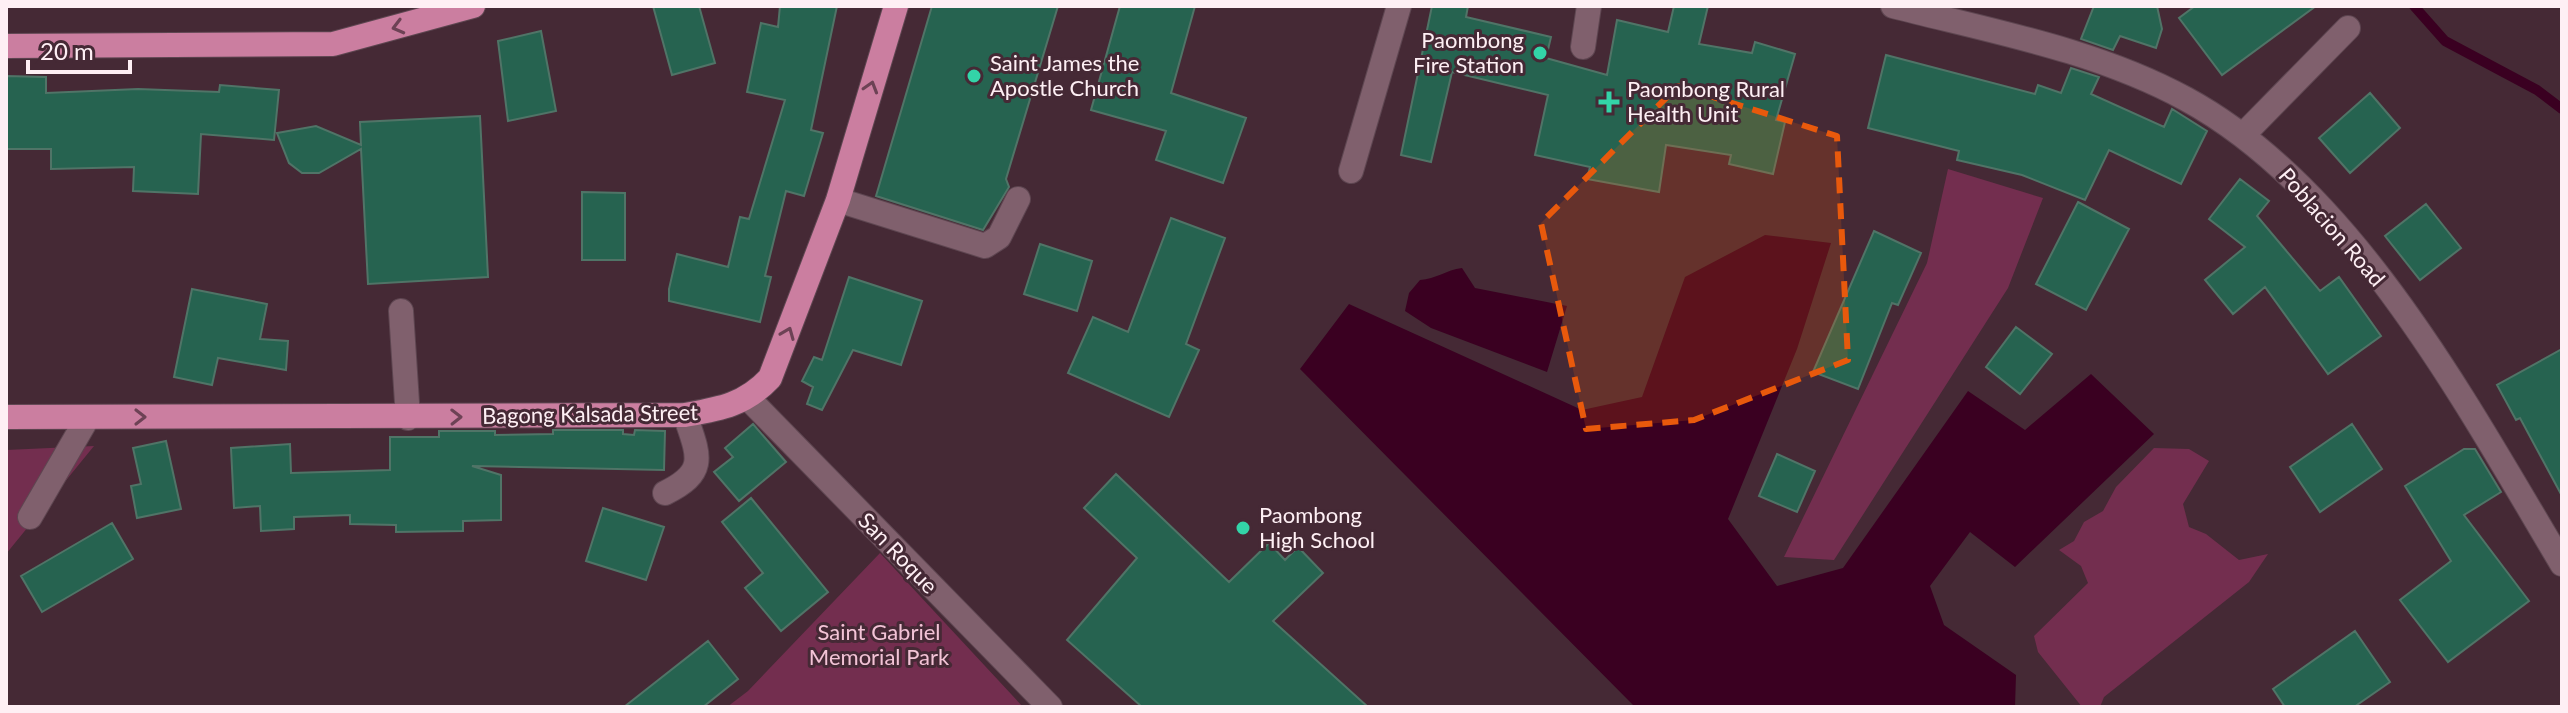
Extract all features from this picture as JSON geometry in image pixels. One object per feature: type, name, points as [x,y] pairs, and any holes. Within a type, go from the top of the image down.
[{"type":"main road","points":[[6,46],[333,44],[473,6]]},
{"type":"main road","points":[[748,398],[770,378],[838,200],[896,6]]},
{"type":"main road","name":"Bagong Kalsada Street","points":[[6,417],[685,415],[731,407],[748,398]]},
{"type":"street","points":[[1351,171],[1399,6]]},
{"type":"street","points":[[1583,47],[1589,6]]},
{"type":"street","name":"Poblacion Road","points":[[1893,6],[2075,52],[2185,99],[2244,134],[2309,193],[2404,312],[2455,384],[2562,564]]},
{"type":"street","points":[[2244,134],[2348,28]]},
{"type":"street","points":[[838,200],[985,246],[999,237],[1018,199]]},
{"type":"street","points":[[401,311],[408,418]]},
{"type":"street","name":"San Roque","points":[[748,398],[1050,707]]},
{"type":"street","points":[[665,493],[693,474],[698,462],[685,415]]},
{"type":"street","points":[[30,517],[88,417]]},
{"type":"highlighted area","points":[[1678,86],[1837,136],[1848,360],[1694,420],[1586,429],[1541,223]]},
{"type":"green space","points":[[1948,169],[2043,198],[2008,288],[1834,560],[1784,557],[1927,263]]},
{"type":"green space","points":[[94,446],[6,554],[6,450]]},
{"type":"green space","points":[[2154,448],[2189,449],[2209,461],[2183,504],[2189,527],[2206,534],[2239,560],[2268,554],[2249,582],[2104,697],[2100,707],[2082,707],[2038,652],[2034,636],[2088,583],[2081,566],[2059,550],[2074,541],[2084,522],[2103,511],[2116,487]]},
{"type":"green space","name":"Saint Gabriel Memorial Park","points":[[880,553],[1023,707],[727,707],[748,691]]},
{"type":"shaded area","points":[[1765,235],[1831,243],[1797,349],[1728,519],[1777,586],[1843,568],[1968,391],[2025,430],[2091,374],[2154,434],[2015,567],[1970,532],[1930,586],[1944,625],[2016,675],[2015,707],[1635,707],[1300,369],[1349,304],[1582,410],[1642,397],[1685,277]]},
{"type":"shaded area","points":[[1462,268],[1475,288],[1567,306],[1547,372],[1431,328],[1405,311],[1409,293],[1420,280]]},
{"type":"building","points":[[653,6],[699,6],[715,63],[672,75]]},
{"type":"building","points":[[780,6],[837,6],[811,130],[823,133],[804,196],[786,191],[765,276],[771,277],[760,322],[669,301],[669,289],[677,254],[728,267],[740,217],[749,219],[785,100],[747,92],[761,23],[778,27]]},
{"type":"building","name":"Saint James the Apostle Church","points":[[932,6],[1058,6],[1006,179],[1009,187],[983,230],[876,196]]},
{"type":"building","points":[[1120,6],[1195,6],[1171,93],[1246,118],[1223,183],[1156,160],[1166,131],[1091,110]]},
{"type":"building","points":[[1432,6],[1468,6],[1466,17],[1551,37],[1546,58],[1607,75],[1617,20],[1668,32],[1674,6],[1708,6],[1699,44],[1752,53],[1755,42],[1795,54],[1776,120],[1785,122],[1773,174],[1729,164],[1731,155],[1666,145],[1659,192],[1587,179],[1590,167],[1535,155],[1548,95],[1452,72],[1431,162],[1401,155]]},
{"type":"building","points":[[2094,6],[2157,6],[2162,29],[2156,48],[2120,36],[2113,50],[2081,39]]},
{"type":"building","points":[[2195,6],[2316,6],[2222,75],[2179,18]]},
{"type":"building","points":[[541,31],[556,111],[508,121],[498,41]]},
{"type":"building","points":[[1886,55],[2035,94],[2038,85],[2061,93],[2071,68],[2099,77],[2091,94],[2164,127],[2172,109],[2207,131],[2181,184],[2109,150],[2085,200],[2022,175],[1957,160],[1959,151],[1868,128]]},
{"type":"building","points":[[6,76],[46,77],[46,93],[138,89],[219,92],[220,85],[279,90],[274,140],[201,134],[198,194],[133,191],[134,167],[51,169],[51,149],[6,149]]},
{"type":"building","points":[[2370,93],[2400,128],[2350,173],[2319,138]]},
{"type":"building","points":[[480,116],[488,277],[368,284],[361,149],[319,173],[302,173],[289,163],[277,133],[316,126],[361,145],[360,122]]},
{"type":"building","points":[[2240,179],[2269,201],[2257,216],[2320,291],[2339,277],[2381,336],[2328,374],[2265,287],[2233,314],[2205,280],[2245,247],[2209,219]]},
{"type":"building","points":[[582,192],[625,193],[625,260],[582,260]]},
{"type":"building","points":[[2078,202],[2129,229],[2086,310],[2036,284]]},
{"type":"building","points":[[2426,204],[2461,248],[2420,280],[2385,236]]},
{"type":"building","points":[[1171,218],[1225,238],[1186,344],[1199,350],[1169,417],[1068,373],[1093,317],[1128,332]]},
{"type":"building","points":[[1874,231],[1921,253],[1898,305],[1892,303],[1858,389],[1813,372]]},
{"type":"building","points":[[1040,244],[1092,261],[1077,311],[1024,294]]},
{"type":"building","points":[[849,277],[922,301],[901,365],[853,350],[822,410],[807,404],[813,387],[802,381],[814,357],[822,360]]},
{"type":"building","points":[[192,289],[267,304],[260,339],[288,341],[286,370],[218,358],[212,385],[174,377]]},
{"type":"building","points":[[2016,327],[2052,354],[2020,394],[1986,367]]},
{"type":"building","points":[[2562,349],[2562,496],[2520,418],[2516,420],[2497,385]]},
{"type":"building","points":[[753,424],[786,462],[739,501],[714,472],[733,457],[725,448]]},
{"type":"building","points":[[2352,424],[2382,469],[2320,512],[2290,467]]},
{"type":"building","points":[[553,430],[623,430],[623,434],[634,435],[635,430],[665,431],[664,470],[472,466],[501,475],[501,520],[463,521],[463,531],[396,532],[396,525],[350,524],[350,515],[294,517],[294,529],[261,531],[260,506],[234,508],[231,448],[290,444],[291,473],[390,470],[390,437],[439,437],[439,431],[495,431],[495,435],[553,434]]},
{"type":"building","points":[[166,441],[181,509],[137,518],[131,486],[141,484],[133,448]]},
{"type":"building","points":[[2464,449],[2475,449],[2501,492],[2464,515],[2529,601],[2448,662],[2400,600],[2451,561],[2405,486]]},
{"type":"building","points":[[1777,454],[1815,471],[1797,512],[1759,496]]},
{"type":"building","points":[[1116,474],[1229,582],[1269,543],[1285,560],[1298,547],[1323,573],[1273,621],[1368,707],[1142,707],[1067,640],[1137,558],[1084,508]]},
{"type":"building","points":[[751,498],[828,592],[781,631],[745,588],[763,573],[722,522]]},
{"type":"building","points":[[603,508],[664,527],[646,580],[586,561]]},
{"type":"building","points":[[112,523],[133,559],[42,612],[21,576]]},
{"type":"building","points":[[2355,631],[2390,682],[2354,707],[2285,707],[2273,689]]},
{"type":"building","points":[[708,641],[738,679],[703,707],[624,707]]},
{"type":"waterway","points":[[2414,6],[2445,41],[2537,90],[2562,109]]},
{"type":"place","name":"Paombong Fire Station","points":[[1540,53]]},
{"type":"place","name":"Saint James the Apostle Church","points":[[974,76]]},
{"type":"place","name":"Paombong Rural Health Unit","points":[[1609,102]]},
{"type":"place","name":"Paombong High School","points":[[1243,528]]}]
